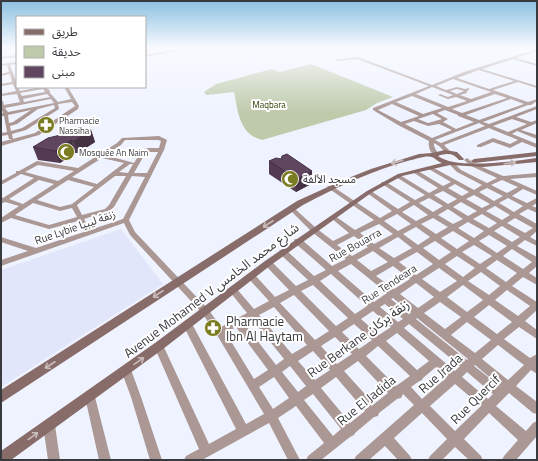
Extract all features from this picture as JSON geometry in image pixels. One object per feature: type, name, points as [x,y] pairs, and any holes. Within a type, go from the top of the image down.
[{"type":"street","points":[[386,70],[423,84],[449,91],[472,101]]},
{"type":"street","points":[[479,70],[374,110],[441,144],[448,152],[455,154],[460,171],[537,211]]},
{"type":"street","points":[[482,70],[537,87]]},
{"type":"street","points":[[1,75],[12,72],[16,82],[1,85]]},
{"type":"street","points":[[454,78],[537,107]]},
{"type":"street","points":[[489,90],[518,81]]},
{"type":"street","points":[[526,83],[532,81]]},
{"type":"street","points":[[465,90],[466,92],[448,98],[439,96],[457,88],[465,90],[477,86]]},
{"type":"street","points":[[17,88],[22,103]]},
{"type":"street","points":[[1,95],[40,88]]},
{"type":"street","points":[[1,135],[24,129],[57,108],[56,103],[47,88]]},
{"type":"street","points":[[1,144],[37,134],[77,107],[67,88]]},
{"type":"street","points":[[20,98],[49,92]]},
{"type":"street","points":[[400,124],[496,92]]},
{"type":"street","points":[[412,94],[486,126],[535,144]]},
{"type":"street","points":[[485,96],[500,102]]},
{"type":"street","points":[[13,141],[5,122],[2,105],[52,98]]},
{"type":"street","points":[[460,115],[511,98]]},
{"type":"street","points":[[4,114],[74,100]]},
{"type":"street","points":[[431,140],[537,100]]},
{"type":"street","points":[[392,102],[423,116]]},
{"type":"street","points":[[457,105],[472,112]]},
{"type":"street","points":[[486,106],[502,112]]},
{"type":"street","points":[[5,122],[15,123],[39,107]]},
{"type":"street","points":[[441,144],[537,107]]},
{"type":"street","points":[[414,119],[428,125],[446,119],[433,112]]},
{"type":"street","points":[[26,116],[59,120]]},
{"type":"street","points":[[481,116],[487,118]]},
{"type":"street","points":[[512,117],[532,124]]},
{"type":"street","points":[[507,134],[537,121]]},
{"type":"street","points":[[439,122],[455,130]]},
{"type":"street","points":[[518,130],[537,137]]},
{"type":"street","points":[[1,221],[9,215],[58,183],[101,156],[124,139],[162,139],[164,142],[161,150],[145,150],[111,208],[81,219],[49,227],[9,215]]},
{"type":"street","points":[[431,140],[431,146],[437,160],[473,165],[537,193]]},
{"type":"street","points":[[479,146],[493,140],[510,146],[522,140]]},
{"type":"street","name":"Rue Lybie زنقة ليبيا","points":[[1,263],[126,220],[161,150]]},
{"type":"street","name":"Avenue Mohamed V شارع محمد الخامس","points":[[1,397],[300,203],[330,187],[358,175],[419,156],[439,152],[448,152]]},
{"type":"street","name":"Avenue Mohamed V شارع محمد الخامس","points":[[3,459],[188,325],[298,241],[384,183],[398,176],[457,162],[537,154]]},
{"type":"street","points":[[101,156],[136,164]]},
{"type":"street","name":"Avenue Mohamed V شارع محمد الخامس","points":[[457,162],[473,165],[493,165],[537,160]]},
{"type":"street","points":[[32,200],[60,209],[74,205],[129,162]]},
{"type":"street","points":[[1,183],[18,172],[37,163],[79,170]]},
{"type":"street","points":[[430,168],[537,228]]},
{"type":"street","points":[[18,172],[58,183]]},
{"type":"street","points":[[416,172],[537,244]]},
{"type":"street","points":[[114,174],[148,175]]},
{"type":"street","points":[[501,178],[537,175]]},
{"type":"street","points":[[398,176],[537,262],[444,335]]},
{"type":"street","points":[[2,200],[38,178]]},
{"type":"street","points":[[67,178],[98,186]]},
{"type":"street","name":"Rue Bouarra","points":[[220,332],[374,246],[501,178]]},
{"type":"street","points":[[333,244],[455,182]]},
{"type":"street","points":[[384,183],[537,282]]},
{"type":"street","points":[[330,187],[418,248],[537,335]]},
{"type":"street","points":[[371,275],[523,187]]},
{"type":"street","points":[[369,192],[537,306]]},
{"type":"street","points":[[2,200],[24,206]]},
{"type":"street","name":"Rue Tendeara","points":[[253,385],[314,346],[334,331],[386,300],[487,231],[537,200]]},
{"type":"street","points":[[74,205],[88,233]]},
{"type":"street","points":[[292,209],[314,230],[476,360],[504,390]]},
{"type":"street","points":[[333,216],[498,340],[535,364]]},
{"type":"street","points":[[126,220],[132,233],[205,311],[220,332],[271,416],[294,460]]},
{"type":"street","name":"Rue Berkane زنقة بركان","points":[[190,460],[271,416],[297,399],[417,312],[442,297],[537,228]]},
{"type":"street","points":[[1,239],[36,251]]},
{"type":"street","points":[[298,241],[526,439]]},
{"type":"street","points":[[283,252],[418,377]]},
{"type":"street","points":[[268,263],[358,355],[400,391],[423,406],[477,460]]},
{"type":"street","points":[[251,276],[374,412]]},
{"type":"street","points":[[232,290],[350,431]]},
{"type":"street","points":[[386,300],[467,367],[537,409]]},
{"type":"street","name":"Rue Jrada","points":[[360,460],[537,306]]},
{"type":"street","points":[[238,322],[332,445]]},
{"type":"street","points":[[188,325],[243,430]]},
{"type":"street","points":[[159,346],[206,452]]},
{"type":"street","name":"Rue El Jadida","points":[[312,460],[436,362]]},
{"type":"street","name":"Rue Quercif","points":[[434,460],[504,390],[535,364]]},
{"type":"street","points":[[126,370],[156,460]]},
{"type":"street","points":[[90,397],[105,460]]},
{"type":"street","points":[[49,425],[54,460]]},
{"type":"street","points":[[508,460],[537,427]]},
{"type":"street","points":[[386,438],[406,460]]},
{"type":"shaded area","points":[[121,229],[163,284],[1,387],[1,270]]},
{"type":"green space","name":"Maqbara","points":[[270,70],[280,72],[290,70],[325,70],[393,97],[377,103],[366,110],[262,140],[248,133],[244,127],[239,114],[234,92],[206,95],[204,92],[216,84]]},
{"type":"building","points":[[84,129],[91,130],[74,141],[71,140],[55,151],[33,147],[48,138],[69,133],[75,134]]},
{"type":"building","points":[[287,154],[312,171],[297,179],[269,161],[276,158],[281,159],[282,156]]},
{"type":"place","name":"Pharmacie Nassiha","points":[[46,125]]},
{"type":"place","name":"Mosquée An Naim","points":[[66,152]]},
{"type":"place","name":"مسجد الألفة","points":[[290,179]]},
{"type":"place","name":"Pharmacie Ibn Al Haytam","points":[[213,328]]}]
